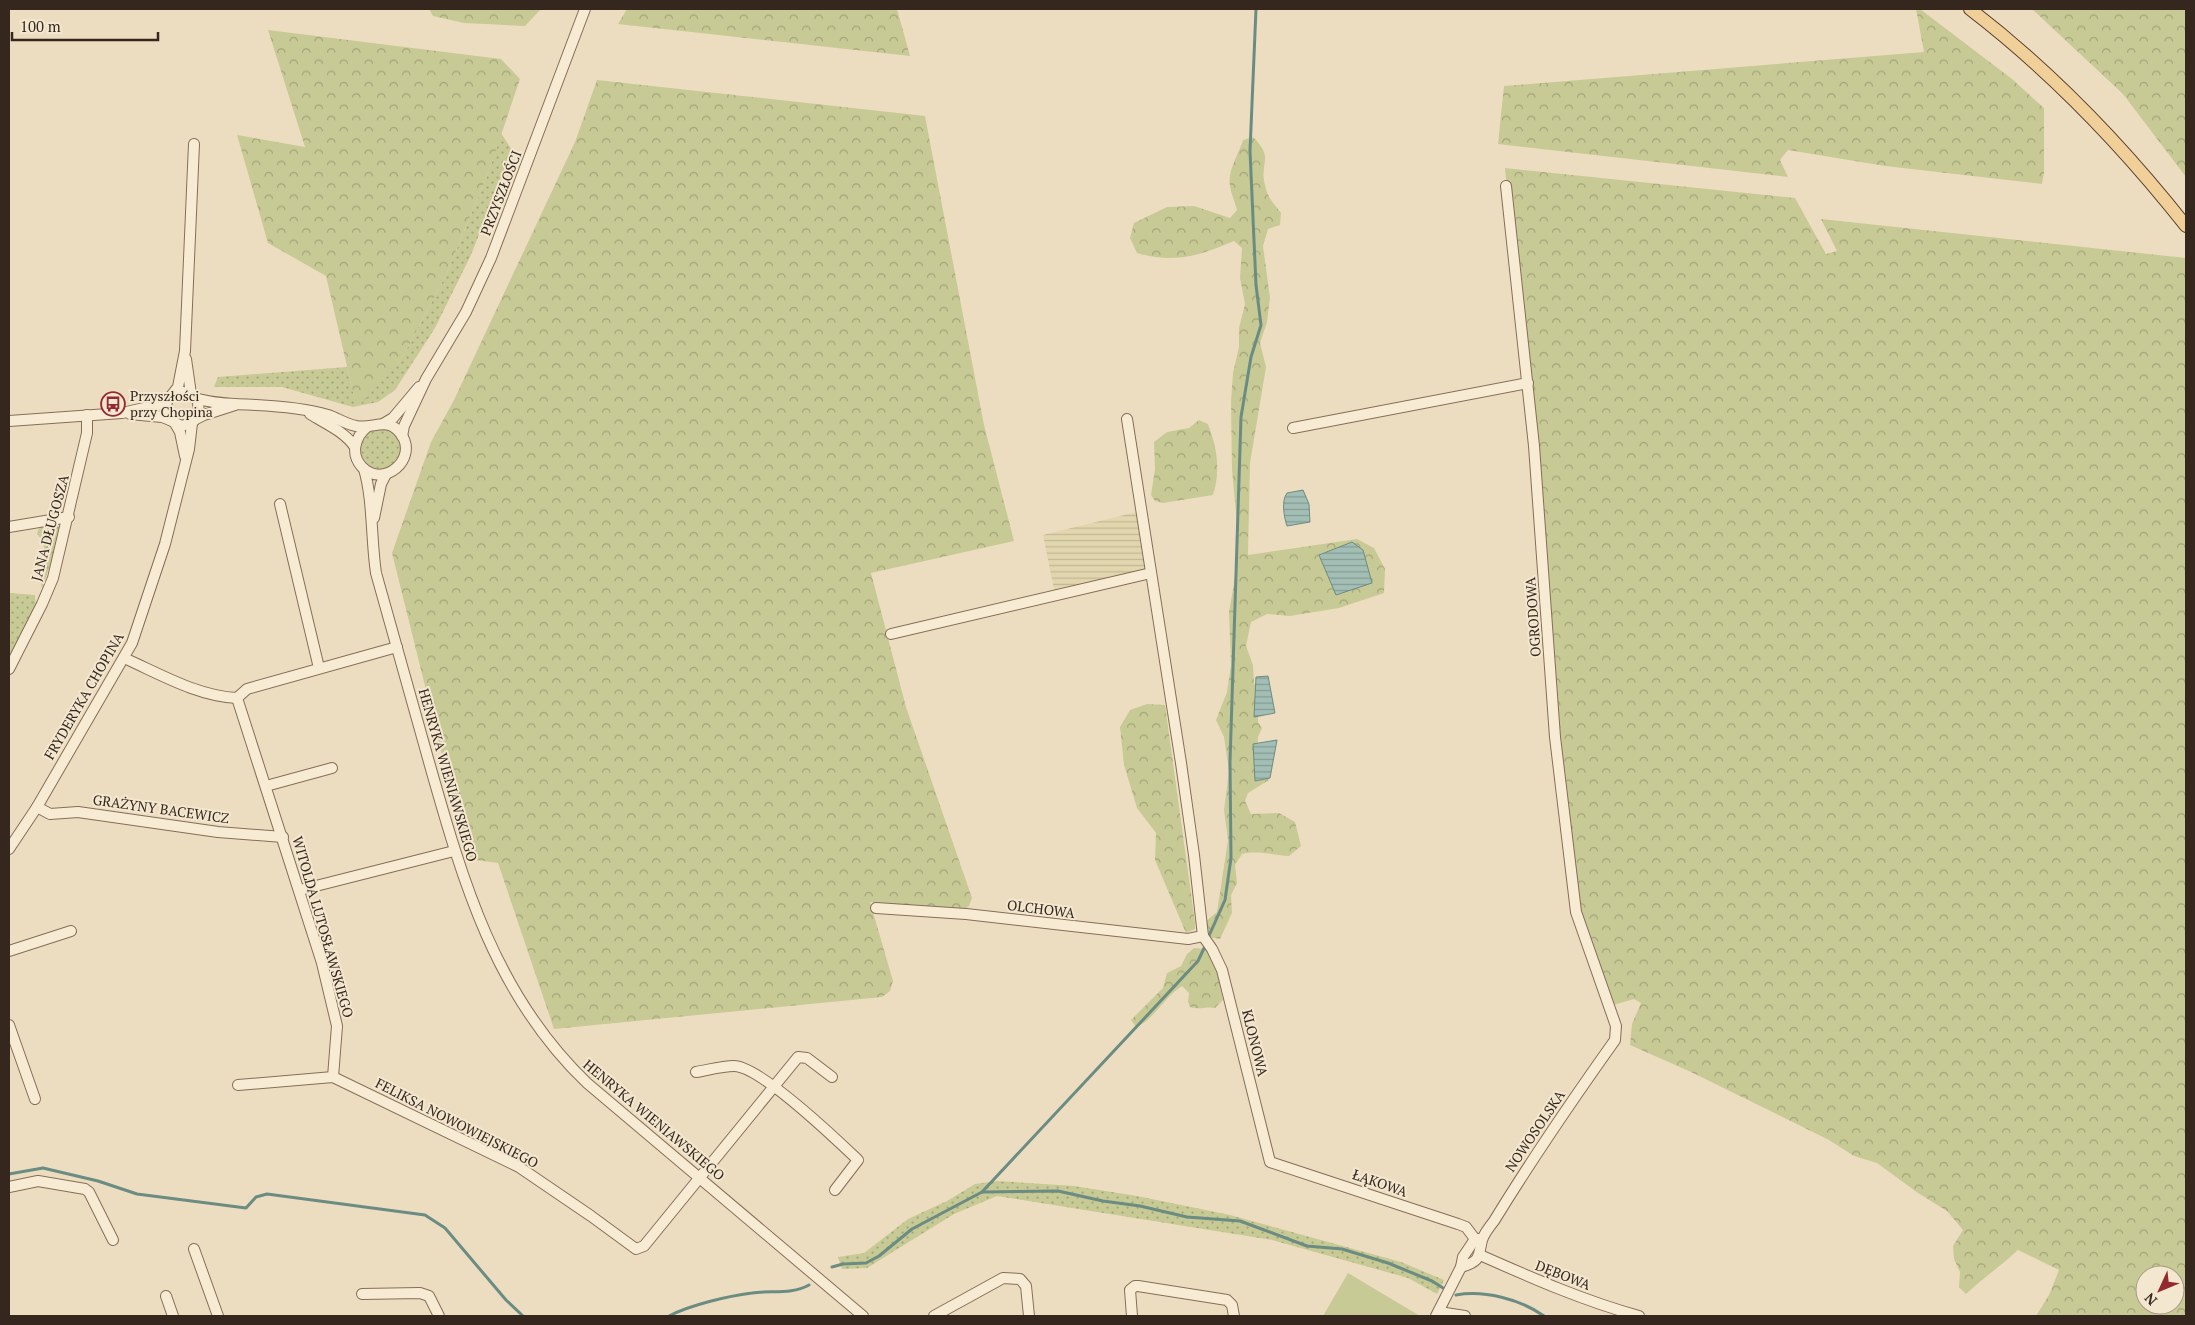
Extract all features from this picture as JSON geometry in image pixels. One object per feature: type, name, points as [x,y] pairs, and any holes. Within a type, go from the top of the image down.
[{"type":"main road","points":[[1970,9],[2003,34],[2079,103],[2121,147],[2186,226]]},
{"type":"street","name":"PRZYSZŁOŚCI","points":[[402,436],[404,426],[426,379],[466,312],[491,258],[585,9]]},
{"type":"street","points":[[173,422],[166,412],[171,397],[178,387],[185,350],[194,144]]},
{"type":"street","name":"OGRODOWA","points":[[1506,186],[1538,492],[1555,737],[1576,912],[1616,1026],[1615,1040]]},
{"type":"street","points":[[185,350],[193,396],[200,406],[194,421]]},
{"type":"street","name":"PRZYSZŁOŚCI","points":[[382,424],[393,418],[426,379]]},
{"type":"street","points":[[1293,428],[1528,383]]},
{"type":"street","points":[[122,413],[162,404],[179,392],[240,404],[281,407],[327,415],[356,426],[390,425],[402,436],[406,443],[404,459],[394,471],[386,474],[378,475],[364,469],[349,438],[304,412]]},
{"type":"street","points":[[9,421],[122,413],[162,417],[181,426],[204,415],[240,404]]},
{"type":"street","name":"JANA DŁUGOSZA","points":[[9,669],[53,578],[69,517],[87,433],[87,415]]},
{"type":"street","points":[[1127,419],[1194,855],[1203,936]]},
{"type":"street","name":"FRYDERYKA CHOPINA","points":[[9,849],[37,806],[84,722],[132,643],[165,544],[194,421]]},
{"type":"street","name":"FRYDERYKA CHOPINA","points":[[173,422],[180,432],[186,460]]},
{"type":"street","points":[[355,447],[361,432],[367,427]]},
{"type":"street","name":"HENRYKA WIENIAWSKIEGO","points":[[364,469],[367,480],[376,573],[454,851],[497,960],[524,1009],[546,1040],[602,1096],[863,1316]]},
{"type":"street","name":"HENRYKA WIENIAWSKIEGO","points":[[371,531],[381,484],[386,474]]},
{"type":"street","points":[[280,504],[319,668]]},
{"type":"street","points":[[9,527],[69,517]]},
{"type":"street","points":[[891,634],[1151,573]]},
{"type":"street","points":[[124,658],[173,680],[218,697],[237,698],[247,689],[397,647]]},
{"type":"street","name":"WITOLDA LUTOSŁAWSKIEGO","points":[[237,698],[322,963],[337,1026],[333,1077]]},
{"type":"street","points":[[266,786],[332,768]]},
{"type":"street","name":"GRAŻYNY BACEWICZ","points":[[37,806],[50,814],[78,812],[218,832],[283,837]]},
{"type":"street","points":[[300,890],[454,851]]},
{"type":"street","name":"OLCHOWA","points":[[876,908],[966,914],[1188,939],[1203,936]]},
{"type":"street","points":[[9,951],[71,931]]},
{"type":"street","name":"KLONOWA","points":[[1203,936],[1212,949],[1222,970],[1270,1162]]},
{"type":"street","points":[[9,1025],[35,1099]]},
{"type":"street","name":"NOWOSOLSKA","points":[[1438,1314],[1461,1268],[1463,1256],[1478,1239],[1615,1040]]},
{"type":"street","points":[[701,1178],[798,1057],[806,1058],[832,1076]]},
{"type":"street","points":[[696,1072],[736,1066],[751,1071],[774,1087],[858,1160],[835,1190]]},
{"type":"street","points":[[238,1085],[333,1077]]},
{"type":"street","name":"FELIKSA NOWOWIEJSKIEGO","points":[[333,1077],[519,1167],[636,1249],[644,1246],[701,1178]]},
{"type":"street","name":"ŁĄKOWA","points":[[1270,1162],[1458,1224],[1466,1228],[1478,1239]]},
{"type":"street","points":[[9,1187],[38,1181],[85,1188],[89,1192],[113,1240]]},
{"type":"street","name":"NOWOSOLSKA","points":[[1461,1268],[1469,1265],[1480,1255],[1478,1239]]},
{"type":"street","points":[[194,1249],[218,1316]]},
{"type":"street","name":"DĘBOWA","points":[[1480,1255],[1606,1307],[1639,1316]]},
{"type":"street","points":[[934,1316],[1003,1278],[1020,1279],[1026,1286],[1029,1316]]},
{"type":"street","points":[[1132,1316],[1130,1290],[1138,1286],[1227,1300],[1232,1305],[1234,1316]]},
{"type":"street","points":[[362,1294],[420,1293],[429,1296],[439,1316]]},
{"type":"street","points":[[166,1296],[173,1316]]},
{"type":"street","points":[[1438,1314],[1465,1316]]},
{"type":"shaded area","points":[[1136,512],[1137,517],[1140,519],[1146,578],[1056,599],[1043,535]]},
{"type":"green space","points":[[429,9],[541,9],[525,26],[464,23],[433,16]]},
{"type":"green space","points":[[627,9],[897,9],[910,56],[618,24]]},
{"type":"green space","points":[[1916,9],[1920,9],[2012,79],[2044,108],[2044,173],[2042,184],[1885,166],[1788,150],[1780,160],[1788,177],[1498,144],[1504,86],[1924,52]]},
{"type":"green space","points":[[2032,9],[2186,9],[2186,177],[2123,94]]},
{"type":"green space","points":[[268,30],[501,59],[520,79],[489,171],[445,277],[403,356],[364,401],[356,405],[326,276],[268,243],[237,135],[305,147]]},
{"type":"green space","points":[[597,80],[925,116],[984,425],[1014,541],[871,573],[906,707],[972,898],[969,906],[964,910],[870,902],[893,981],[890,991],[882,997],[554,1029],[498,863],[468,859],[392,553],[431,442],[454,400],[575,142]]},
{"type":"green space","points":[[501,133],[512,150],[471,255],[435,328],[395,390],[378,402],[353,407],[282,387],[214,387],[218,377],[347,367],[356,404],[403,356],[445,277],[489,171]]},
{"type":"green space","points":[[1253,137],[1260,144],[1265,156],[1264,177],[1267,193],[1281,213],[1280,225],[1268,229],[1263,246],[1270,298],[1267,322],[1260,343],[1266,367],[1250,463],[1248,555],[1357,539],[1374,548],[1385,569],[1384,593],[1339,608],[1290,616],[1267,614],[1251,622],[1246,646],[1253,665],[1254,683],[1260,697],[1258,722],[1262,728],[1258,737],[1257,768],[1269,780],[1248,793],[1245,801],[1251,814],[1279,813],[1295,822],[1301,846],[1289,856],[1260,853],[1242,854],[1235,865],[1237,883],[1231,895],[1232,913],[1220,939],[1208,937],[1204,923],[1217,912],[1228,840],[1224,810],[1229,771],[1224,737],[1216,720],[1227,692],[1231,665],[1229,612],[1237,566],[1237,523],[1232,470],[1231,401],[1233,373],[1239,347],[1239,328],[1245,304],[1240,278],[1242,248],[1234,241],[1209,251],[1186,257],[1163,258],[1137,253],[1130,238],[1134,223],[1167,207],[1194,206],[1230,218],[1237,210],[1231,192],[1230,174],[1243,140]]},
{"type":"green space","points":[[1505,168],[1795,198],[1826,254],[1837,251],[1821,219],[2186,258],[2186,1316],[2036,1316],[2049,1295],[2059,1270],[2018,1250],[1966,1294],[1959,1287],[1960,1272],[1954,1259],[1953,1246],[1963,1230],[1947,1211],[1918,1193],[1877,1163],[1854,1156],[1829,1140],[1691,1072],[1630,1045],[1632,1024],[1641,1003],[1634,999],[1613,1005],[1579,913],[1558,737]]},
{"type":"green space","points":[[1199,420],[1208,424],[1216,450],[1217,477],[1213,495],[1163,503],[1155,501],[1151,495],[1155,469],[1154,442],[1167,432],[1189,428]]},
{"type":"green space","points":[[381,429],[395,435],[401,449],[395,463],[381,469],[367,463],[361,449],[367,435]]},
{"type":"green space","points":[[53,522],[62,533],[42,588],[39,572],[46,563],[43,541],[37,534],[42,525]]},
{"type":"green space","points":[[9,593],[35,595],[36,611],[9,659]]},
{"type":"green space","points":[[1147,704],[1165,705],[1195,923],[1195,929],[1186,933],[1155,860],[1156,833],[1137,808],[1124,765],[1120,727],[1130,710]]},
{"type":"green space","points":[[1194,948],[1205,949],[1213,956],[1223,1000],[1215,1008],[1190,1007],[1188,1002],[1189,993],[1182,986],[1148,1019],[1136,1027],[1131,1020],[1163,988],[1167,973],[1181,966],[1187,954]]},
{"type":"green space","points":[[997,1181],[1074,1186],[1137,1196],[1230,1215],[1401,1262],[1444,1280],[1437,1294],[1408,1278],[1272,1240],[997,1196],[954,1214],[867,1268],[842,1269],[838,1257],[864,1253],[908,1219],[947,1201],[975,1184]]},
{"type":"green space","points":[[1348,1273],[1420,1316],[1323,1316]]},
{"type":"water","points":[[1303,490],[1309,504],[1310,522],[1287,526],[1284,509],[1285,496],[1287,493]]},
{"type":"water","points":[[1352,542],[1363,550],[1372,583],[1336,595],[1319,555]]},
{"type":"water","points":[[1268,676],[1275,713],[1254,717],[1256,677]]},
{"type":"water","points":[[1277,740],[1270,778],[1255,781],[1253,744]]},
{"type":"waterway","points":[[1208,938],[1225,900],[1231,858],[1230,762],[1241,417],[1251,357],[1261,325],[1256,285],[1250,151],[1256,9]]},
{"type":"waterway","points":[[982,1192],[1198,961],[1206,944]]},
{"type":"waterway","points":[[9,1174],[43,1168],[98,1181],[137,1194],[246,1208],[256,1197],[267,1194],[425,1215],[445,1228],[506,1300],[523,1316]]},
{"type":"waterway","points":[[832,1267],[843,1264],[866,1263],[879,1256],[912,1229],[982,1192],[1058,1191],[1187,1217],[1240,1221],[1307,1246],[1342,1249],[1388,1263],[1432,1281],[1443,1288]]},
{"type":"waterway","points":[[669,1316],[687,1308],[721,1299],[759,1292],[795,1290],[809,1285]]},
{"type":"waterway","points":[[1456,1295],[1478,1294],[1502,1297],[1524,1305],[1544,1316]]},
{"type":"place","name":"Przyszłości przy Chopina","points":[[113,404]]}]
